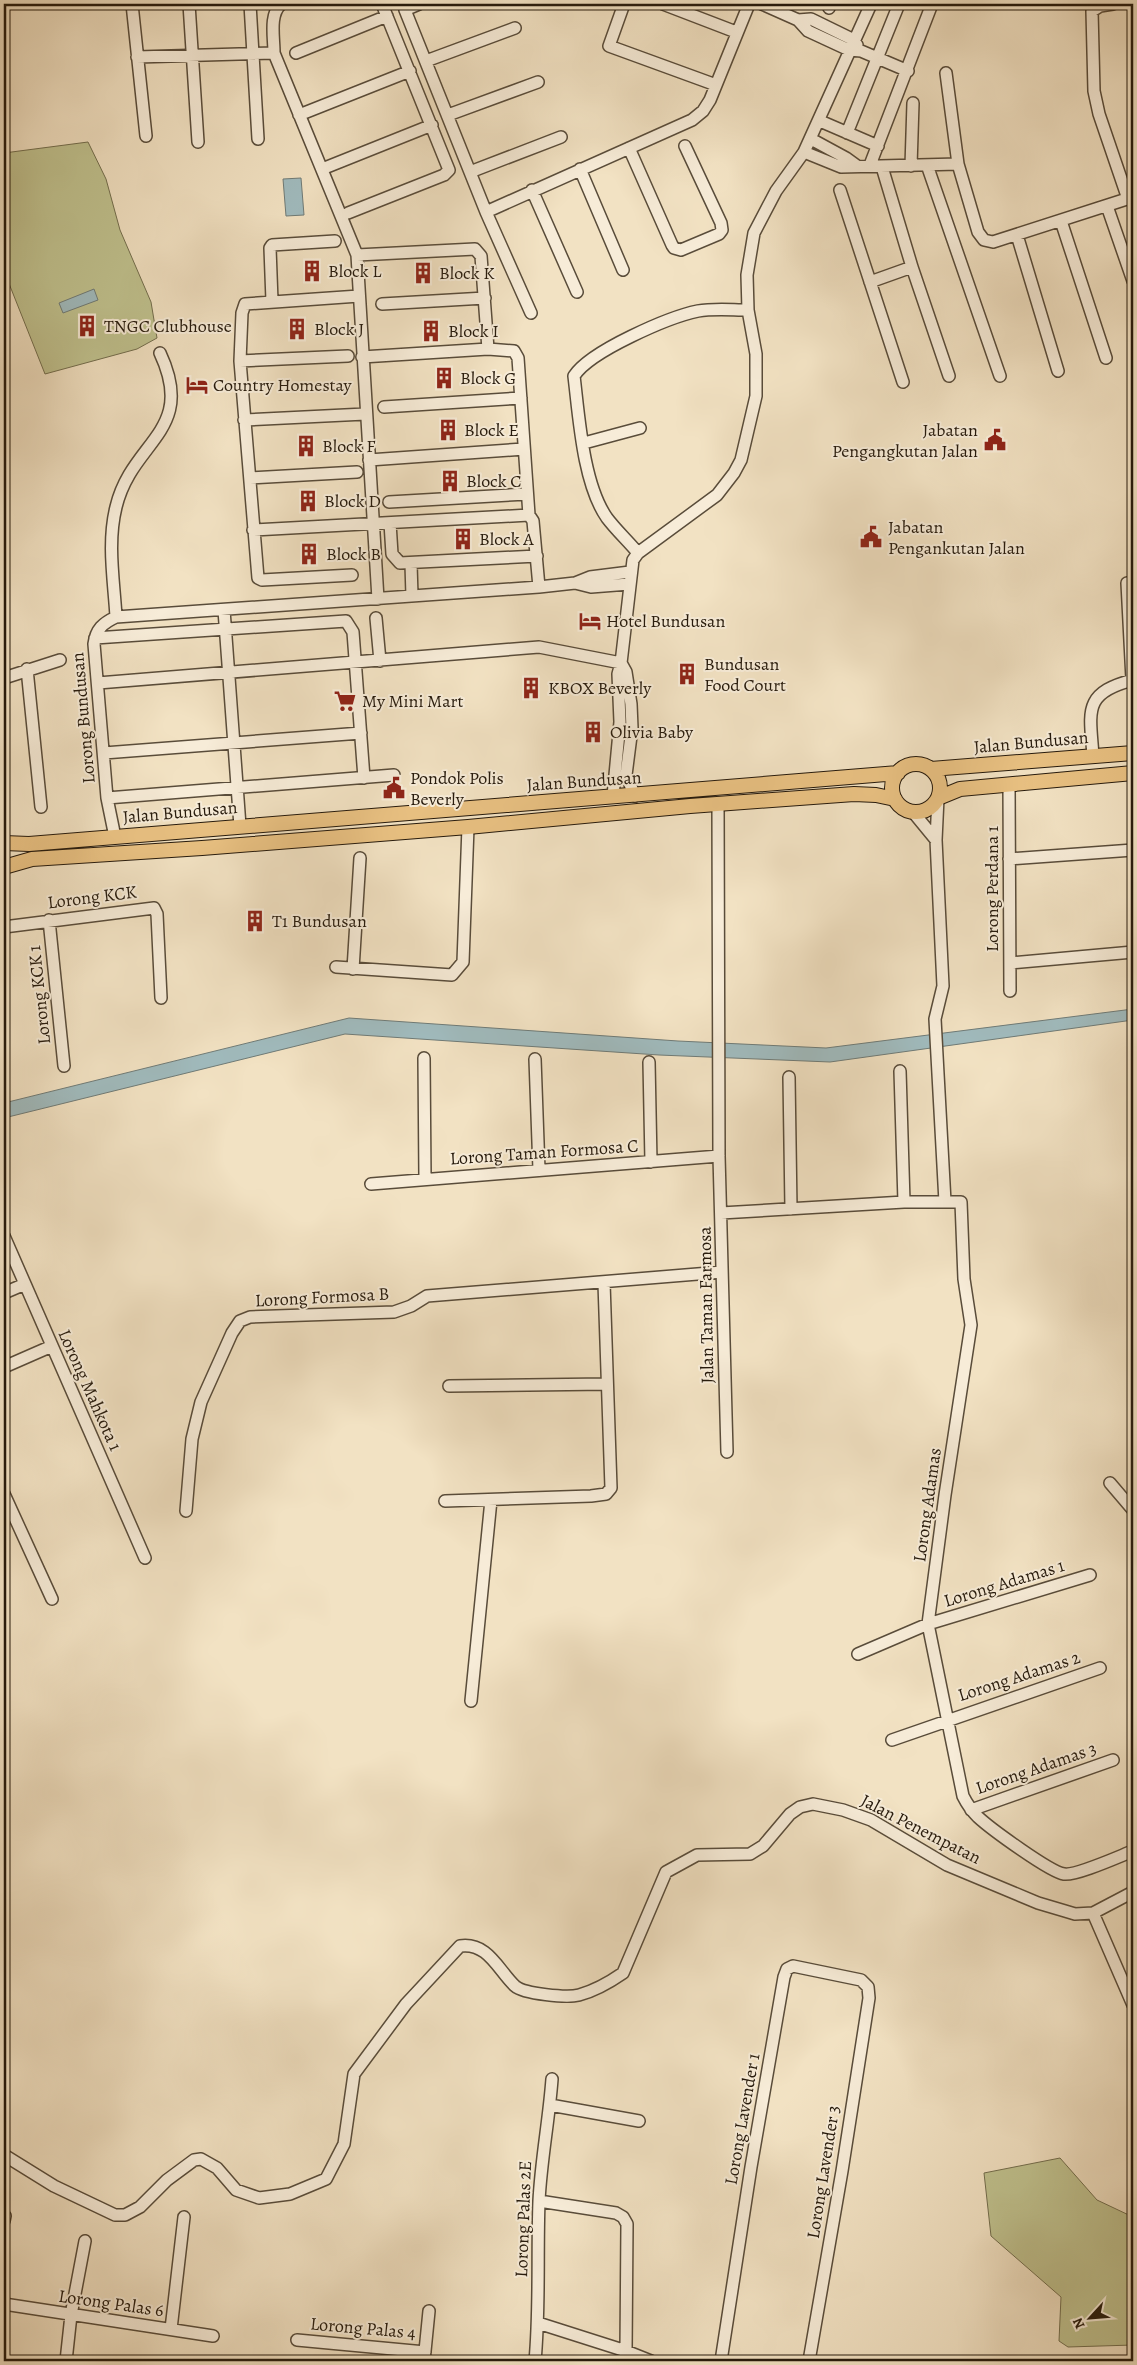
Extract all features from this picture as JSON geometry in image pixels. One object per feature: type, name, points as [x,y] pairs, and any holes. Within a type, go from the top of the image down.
[{"type":"main road","name":"Jalan Bundusan","points":[[4,844],[29,844],[614,796],[635,796],[898,773],[912,764],[919,764],[931,769],[1133,753]]},
{"type":"main road","points":[[913,812],[928,809],[938,798],[940,792],[938,779],[931,769]]},
{"type":"main road","points":[[895,800],[892,786],[898,773]]},
{"type":"main road","points":[[938,798],[960,789],[1009,786],[1133,773]]},
{"type":"main road","name":"Jalan Bundusan","points":[[4,867],[32,859],[468,827],[690,806],[854,794],[876,795],[895,800],[906,810],[913,812]]},
{"type":"main road","points":[[614,796],[626,804],[690,806]]},
{"type":"street","points":[[132,4],[146,136]]},
{"type":"street","points":[[189,4],[198,142]]},
{"type":"street","points":[[250,4],[258,139]]},
{"type":"street","points":[[281,4],[275,10],[274,52],[357,255],[378,599]]},
{"type":"street","points":[[348,213],[447,173],[448,166],[382,4]]},
{"type":"street","points":[[420,4],[405,10],[486,212],[531,313]]},
{"type":"street","points":[[624,4],[609,46],[716,85]]},
{"type":"street","points":[[663,4],[736,32]]},
{"type":"street","points":[[486,212],[692,120],[703,111],[710,100],[736,32],[749,4]]},
{"type":"street","points":[[762,4],[798,20],[811,19],[855,47],[908,71]]},
{"type":"street","points":[[614,796],[620,722],[618,674],[621,663],[630,572],[633,560],[638,553],[717,495],[734,473],[740,460],[756,396],[756,354],[748,310],[747,275],[754,233],[768,203],[804,152],[820,121],[855,47],[871,4]]},
{"type":"street","points":[[847,133],[899,4]]},
{"type":"street","points":[[870,165],[908,71],[932,4]]},
{"type":"street","points":[[946,72],[958,164],[981,237],[988,242],[1017,235],[1131,198],[1098,114],[1092,71],[1092,11],[1100,6],[1113,4]]},
{"type":"street","points":[[296,52],[388,16]]},
{"type":"street","points":[[426,61],[515,28]]},
{"type":"street","points":[[137,57],[274,52]]},
{"type":"street","points":[[300,115],[410,71]]},
{"type":"street","points":[[448,115],[538,82]]},
{"type":"street","points":[[911,166],[913,103]]},
{"type":"street","points":[[820,121],[878,146]]},
{"type":"street","points":[[322,169],[432,126]]},
{"type":"street","points":[[470,172],[561,137]]},
{"type":"street","points":[[810,139],[846,158],[856,166]]},
{"type":"street","points":[[628,148],[672,245],[674,248],[681,250],[719,234],[722,230],[721,223],[685,146]]},
{"type":"street","points":[[804,152],[842,167],[958,164]]},
{"type":"street","points":[[927,165],[1000,376]]},
{"type":"street","points":[[882,167],[912,267],[949,376]]},
{"type":"street","points":[[580,169],[623,270]]},
{"type":"street","points":[[532,190],[577,292]]},
{"type":"street","points":[[840,190],[903,382]]},
{"type":"street","points":[[1106,206],[1133,281]]},
{"type":"street","points":[[1061,221],[1106,358]]},
{"type":"street","points":[[1017,235],[1058,371]]},
{"type":"street","points":[[272,301],[270,248],[272,245],[335,241]]},
{"type":"street","points":[[357,255],[475,249],[481,256],[488,349]]},
{"type":"street","points":[[870,282],[912,267]]},
{"type":"street","points":[[352,576],[262,580],[258,578],[240,361],[242,313],[245,304],[359,296]]},
{"type":"street","points":[[382,304],[485,298]]},
{"type":"street","points":[[638,553],[606,517],[591,484],[574,376],[589,361],[669,319],[700,311],[748,310]]},
{"type":"street","points":[[362,357],[488,349],[510,350],[516,354],[529,515],[533,521],[539,587]]},
{"type":"street","points":[[160,353],[170,379],[172,405],[166,423],[132,469],[116,507],[111,542],[116,617],[539,587],[575,583],[590,577],[630,572]]},
{"type":"street","points":[[240,361],[348,356]]},
{"type":"street","points":[[384,406],[521,398]]},
{"type":"street","points":[[244,420],[366,414]]},
{"type":"street","points":[[584,443],[640,428]]},
{"type":"street","points":[[369,460],[524,449]]},
{"type":"street","points":[[250,478],[357,472]]},
{"type":"street","points":[[389,502],[527,494]]},
{"type":"street","points":[[253,530],[529,515]]},
{"type":"street","points":[[390,523],[392,554],[400,563],[411,564],[537,556]]},
{"type":"street","points":[[411,564],[412,596]]},
{"type":"street","points":[[575,583],[591,587],[629,584]]},
{"type":"street","points":[[1093,756],[1090,711],[1093,702],[1100,694],[1132,680],[1126,583]]},
{"type":"street","points":[[224,610],[240,826]]},
{"type":"street","name":"Lorong Bundusan","points":[[114,837],[107,798],[95,638],[98,630],[104,623],[116,617]]},
{"type":"street","points":[[376,618],[380,661]]},
{"type":"street","points":[[95,638],[346,621],[353,632],[364,778]]},
{"type":"street","points":[[98,683],[539,647],[621,663],[626,672],[631,704],[632,728],[626,775],[635,796]]},
{"type":"street","points":[[4,678],[60,660]]},
{"type":"street","points":[[28,669],[41,807]]},
{"type":"street","points":[[104,753],[361,733]]},
{"type":"street","points":[[107,798],[394,775]]},
{"type":"street","name":"Lorong Perdana 1","points":[[1009,786],[1010,991]]},
{"type":"street","points":[[721,1213],[904,1202],[945,1202],[940,1080],[935,1019],[943,986],[936,840],[938,798]]},
{"type":"street","name":"Jalan Taman Farmosa","points":[[718,804],[720,1156],[726,1452]]},
{"type":"street","points":[[913,812],[936,840]]},
{"type":"street","points":[[336,967],[452,975],[463,962],[468,827]]},
{"type":"street","points":[[1009,859],[1133,850]]},
{"type":"street","points":[[353,969],[360,858]]},
{"type":"street","name":"Lorong KCK","points":[[4,927],[154,908],[157,914],[160,998]]},
{"type":"street","name":"Lorong KCK 1","points":[[49,920],[64,1066]]},
{"type":"street","points":[[1010,963],[1133,952]]},
{"type":"street","points":[[424,1058],[425,1179]]},
{"type":"street","points":[[535,1059],[539,1170]]},
{"type":"street","points":[[650,1062],[651,1162]]},
{"type":"street","points":[[900,1071],[904,1202]]},
{"type":"street","points":[[790,1077],[791,1209]]},
{"type":"street","name":"Lorong Taman Formosa C","points":[[371,1184],[720,1156]]},
{"type":"street","name":"Lorong Adamas","points":[[945,1202],[961,1202],[964,1279],[971,1325],[945,1495],[928,1624],[949,1718],[963,1796],[971,1810]]},
{"type":"street","name":"Lorong Mahkota 1","points":[[4,1236],[145,1558]]},
{"type":"street","name":"Lorong Formosa B","points":[[186,1512],[195,1425],[201,1402],[232,1333],[240,1321],[250,1318],[394,1312],[411,1306],[427,1296],[722,1272]]},
{"type":"street","points":[[445,1501],[591,1496],[606,1494],[611,1488],[604,1283]]},
{"type":"street","points":[[4,1293],[25,1284]]},
{"type":"street","points":[[4,1367],[52,1346]]},
{"type":"street","points":[[450,1386],[607,1384]]},
{"type":"street","points":[[1110,1483],[1133,1510]]},
{"type":"street","points":[[4,1494],[52,1599]]},
{"type":"street","points":[[471,1701],[491,1500]]},
{"type":"street","name":"Lorong Adamas 1","points":[[858,1654],[928,1624],[1090,1575]]},
{"type":"street","name":"Lorong Adamas 2","points":[[892,1740],[949,1718],[1100,1668]]},
{"type":"street","name":"Lorong Adamas 3","points":[[971,1810],[1113,1760]]},
{"type":"street","name":"Jalan Penempatan","points":[[4,2155],[54,2186],[115,2215],[125,2215],[140,2208],[183,2166],[194,2160],[201,2159],[217,2168],[236,2190],[259,2198],[290,2194],[326,2179],[344,2144],[354,2074],[406,2004],[460,1946],[471,1944],[487,1953],[517,1988],[537,1993],[577,1996],[609,1982],[623,1973],[666,1872],[697,1855],[750,1854],[763,1846],[790,1814],[800,1807],[813,1804],[843,1810],[871,1820],[947,1865],[1038,1903],[1075,1914],[1093,1913],[1133,1892]]},
{"type":"street","points":[[971,1810],[984,1823],[1042,1862],[1064,1874],[1133,1851]]},
{"type":"street","points":[[1093,1913],[1133,2005]]},
{"type":"street","name":"Lorong Lavender 1","points":[[721,2361],[784,1977],[787,1970],[793,1966],[861,1980],[868,1987]]},
{"type":"street","name":"Lorong Lavender 3","points":[[809,2361],[842,2171],[868,1998],[868,1987]]},
{"type":"street","name":"Lorong Palas 2E","points":[[535,2361],[538,2323],[539,2202],[542,2159],[552,2079]]},
{"type":"street","points":[[550,2105],[639,2121]]},
{"type":"street","points":[[539,2202],[616,2213],[623,2217],[627,2224],[626,2351]]},
{"type":"street","points":[[171,2329],[184,2218]]},
{"type":"street","points":[[66,2361],[71,2315],[85,2241]]},
{"type":"street","name":"Lorong Palas 6","points":[[4,2304],[213,2336]]},
{"type":"street","points":[[425,2356],[429,2312]]},
{"type":"street","points":[[538,2323],[626,2351],[651,2361]]},
{"type":"street","name":"Lorong Palas 4","points":[[297,2340],[425,2356]]},
{"type":"green space","points":[[88,142],[106,179],[120,230],[151,302],[157,338],[137,349],[45,374],[4,271],[4,153]]},
{"type":"green space","points":[[1060,2158],[1097,2200],[1133,2217],[1133,2345],[1068,2347],[1059,2341],[1061,2297],[991,2236],[984,2173]]},
{"type":"water","points":[[301,178],[304,215],[286,216],[283,179]]},
{"type":"water","points":[[94,289],[98,300],[63,313],[59,303]]},
{"type":"water","points":[[1133,1009],[1133,1020],[830,1062],[659,1055],[345,1034],[4,1118],[4,1103],[349,1018],[678,1041],[826,1048]]},
{"type":"place","name":"Block L","points":[[312,271]]},
{"type":"place","name":"Block K","points":[[423,273]]},
{"type":"place","name":"TNGC Clubhouse","points":[[87,326]]},
{"type":"place","name":"Block J","points":[[297,329]]},
{"type":"place","name":"Block I","points":[[431,331]]},
{"type":"place","name":"Block G","points":[[444,378]]},
{"type":"place","name":"Country Homestay","points":[[197,385]]},
{"type":"place","name":"Block E","points":[[448,430]]},
{"type":"place","name":"Jabatan Pengangkutan Jalan","points":[[995,440]]},
{"type":"place","name":"Block F","points":[[306,446]]},
{"type":"place","name":"Block C","points":[[450,481]]},
{"type":"place","name":"Block D","points":[[308,501]]},
{"type":"place","name":"Jabatan Pengankutan Jalan","points":[[871,537]]},
{"type":"place","name":"Block A","points":[[463,539]]},
{"type":"place","name":"Block B","points":[[309,554]]},
{"type":"place","name":"Hotel Bundusan","points":[[590,621]]},
{"type":"place","name":"Bundusan Food Court","points":[[687,674]]},
{"type":"place","name":"KBOX Beverly","points":[[531,688]]},
{"type":"place","name":"My Mini Mart","points":[[345,701]]},
{"type":"place","name":"Olivia Baby","points":[[593,732]]},
{"type":"place","name":"Pondok Polis Beverly","points":[[394,788]]},
{"type":"place","name":"T1 Bundusan","points":[[255,921]]}]
